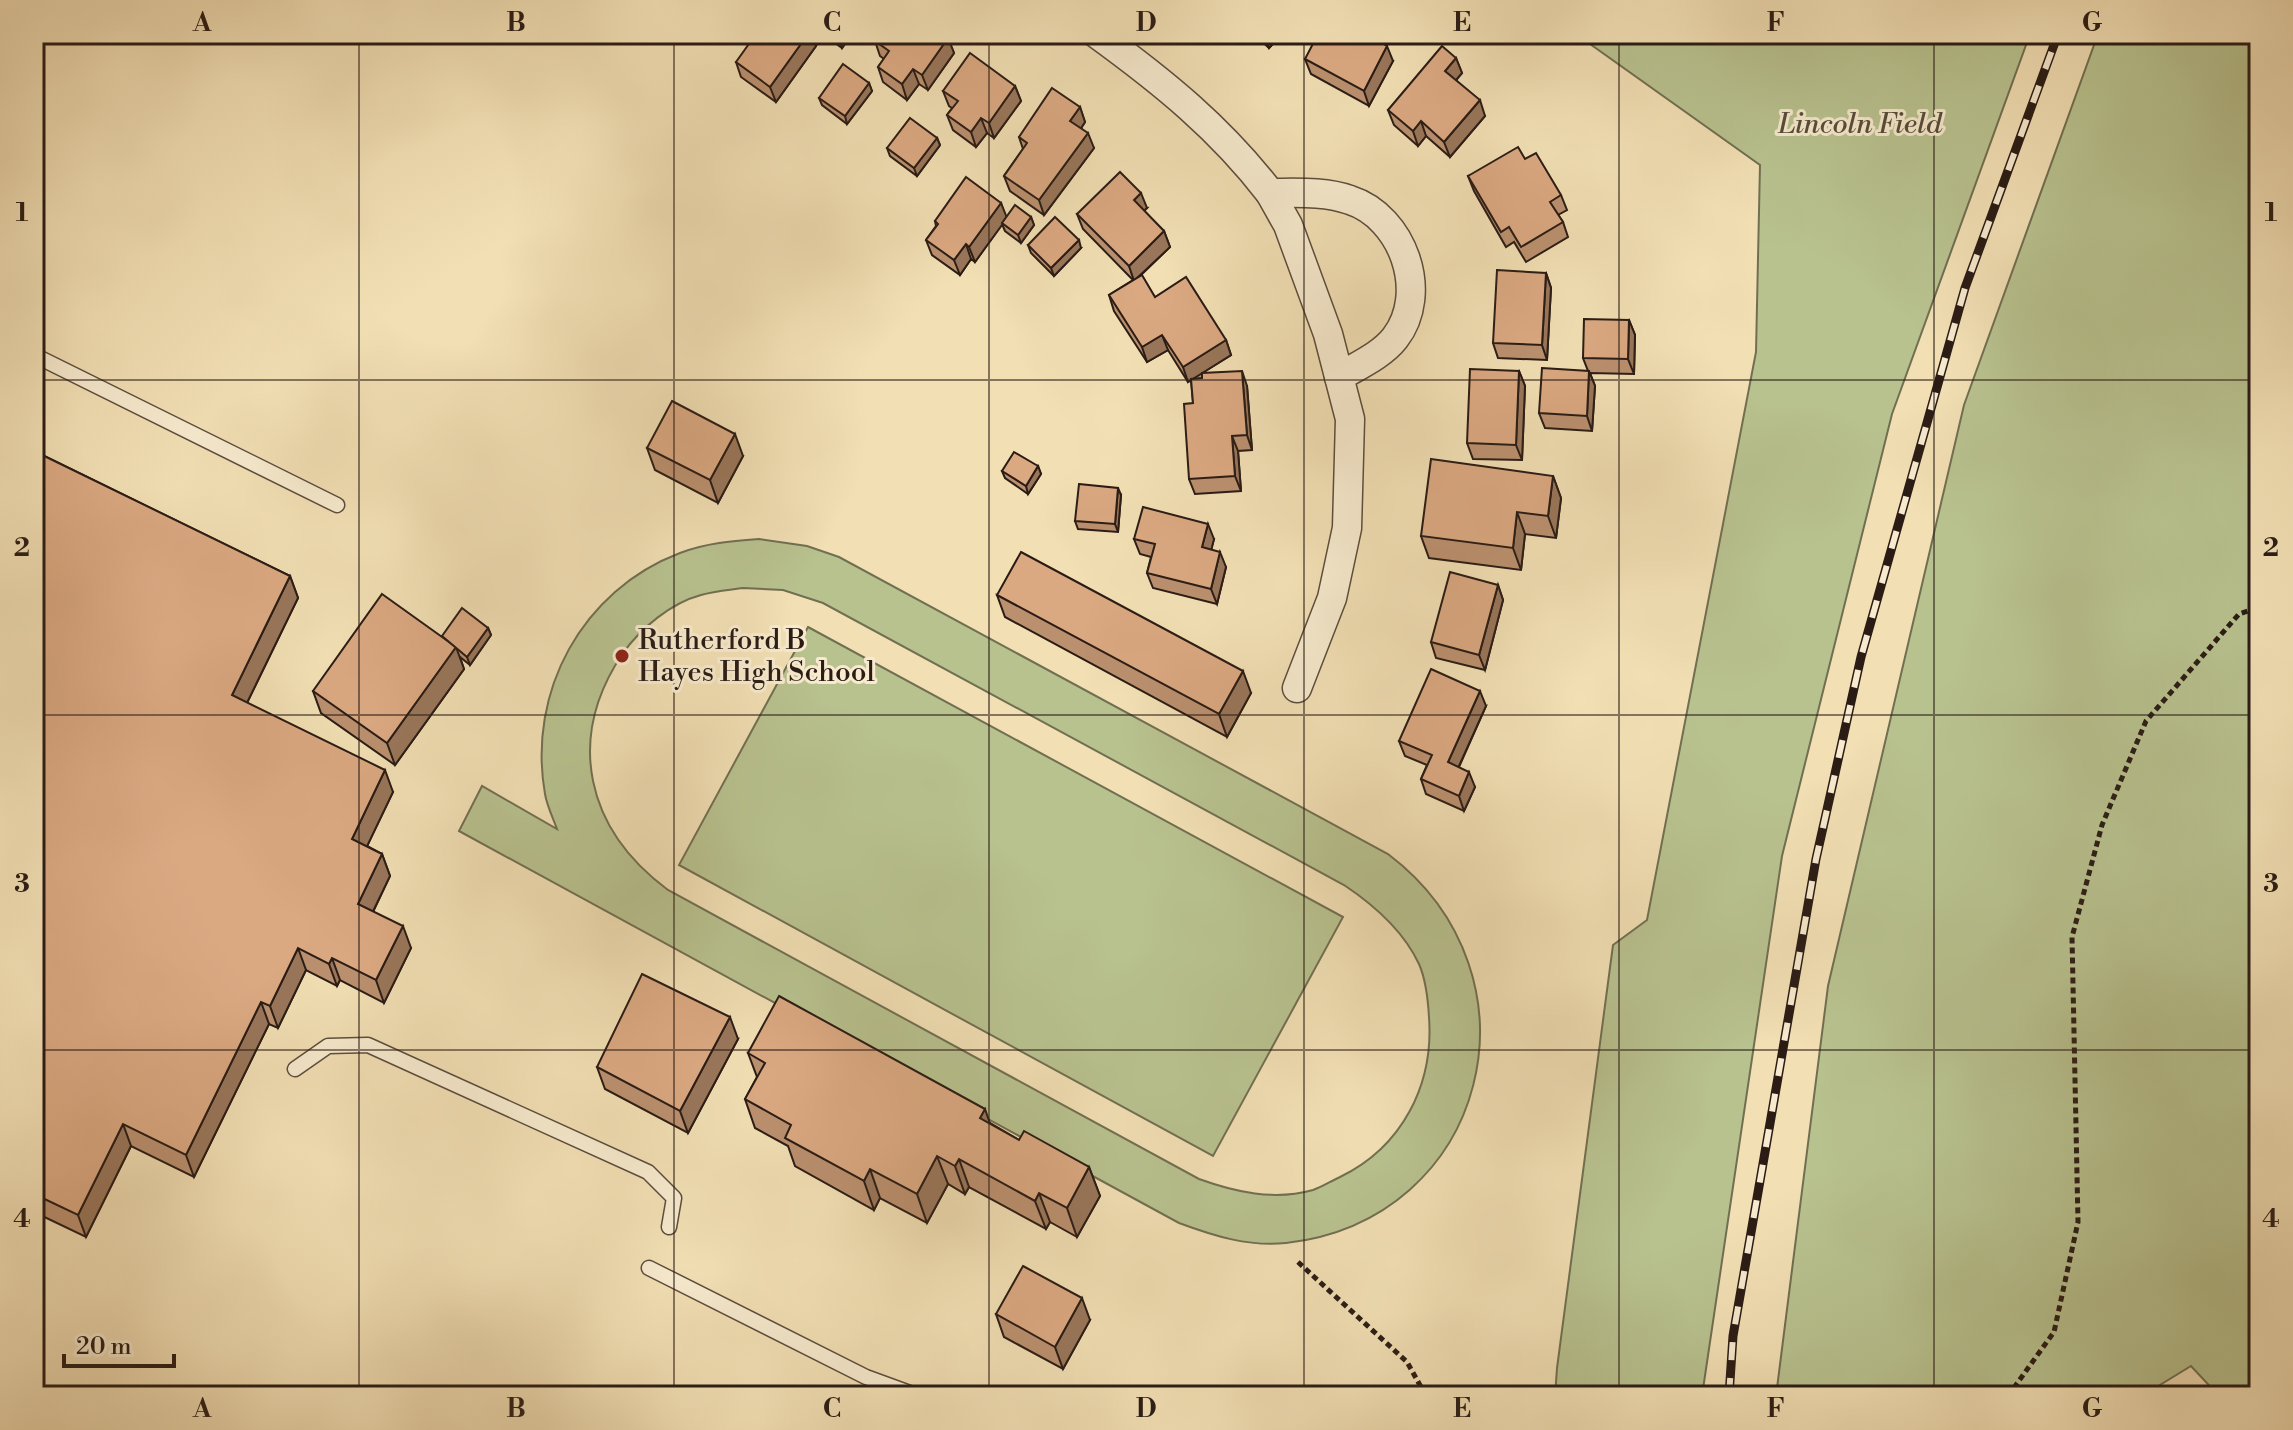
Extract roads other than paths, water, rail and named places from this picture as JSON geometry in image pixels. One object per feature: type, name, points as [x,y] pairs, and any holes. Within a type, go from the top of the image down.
[{"type":"street","points":[[1097,34],[1188,103],[1241,155],[1270,193],[1288,225],[1328,334],[1350,419],[1347,528],[1332,598],[1297,688]]},
{"type":"street","points":[[1270,193],[1320,194],[1351,200],[1370,210],[1389,226],[1406,258],[1410,284],[1408,311],[1394,340],[1339,377]]},
{"type":"lane","points":[[34,355],[337,505]]},
{"type":"lane","points":[[295,1069],[328,1046],[368,1045],[648,1172],[674,1198],[669,1227]]},
{"type":"lane","points":[[649,1268],[866,1377],[918,1396]]},
{"type":"railway","points":[[1729,1396],[1733,1336],[1816,859],[1861,657],[1965,288],[2058,34]]},
{"type":"place","name":"Rutherford B Hayes High School","points":[[622,656]]},
{"type":"park label","name":"Lincoln Field","points":[[1860,124]]}]
